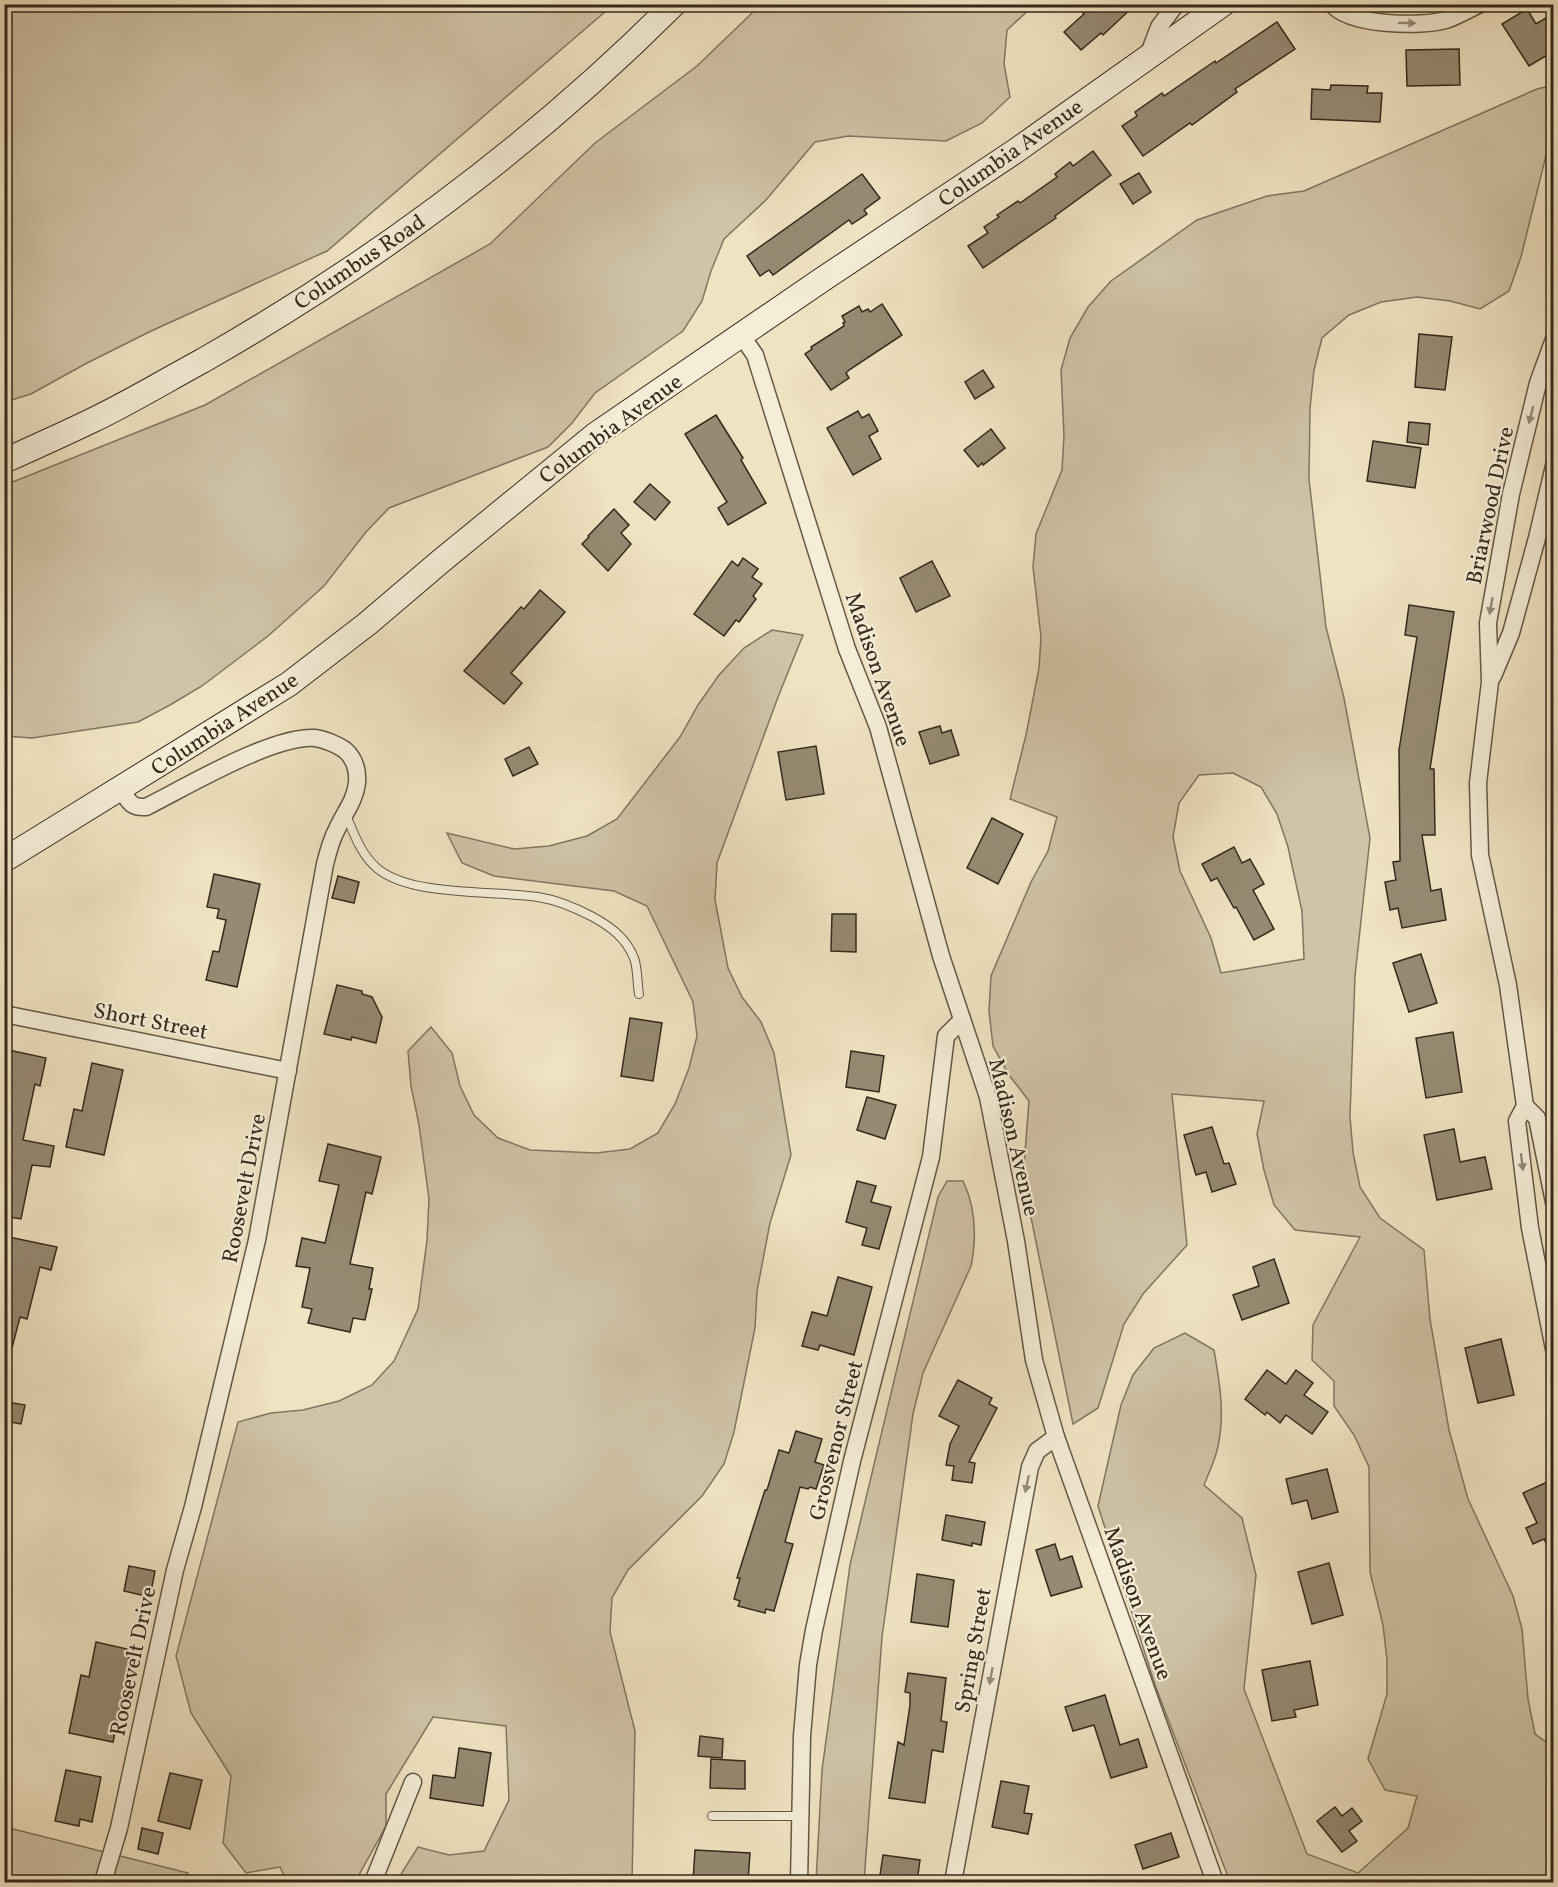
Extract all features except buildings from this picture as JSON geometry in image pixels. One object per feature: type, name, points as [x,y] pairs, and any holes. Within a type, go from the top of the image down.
[{"type":"street","name":"Columbus Road","points":[[4,461],[92,421],[168,380],[323,288],[468,184],[548,120],[626,52],[674,4]]},
{"type":"street","points":[[1148,57],[1159,27],[1176,4]]},
{"type":"street","name":"Columbia Avenue","points":[[4,860],[289,684],[367,624],[595,435],[1017,150],[1223,4]]},
{"type":"street","points":[[1332,4],[1337,10],[1359,18],[1408,24],[1445,20],[1480,4]]},
{"type":"street","name":"Madison Avenue","points":[[741,335],[755,355],[847,649],[878,727],[941,956],[988,1097],[1014,1231],[1035,1360],[1056,1437],[1215,1882]]},
{"type":"street","name":"Briarwood Drive","points":[[1554,339],[1538,383],[1511,494],[1488,623],[1490,682],[1478,783],[1480,855],[1508,985],[1525,1106],[1518,1121],[1530,1228],[1539,1283],[1554,1349]]},
{"type":"street","name":"Briarwood Drive","points":[[1490,682],[1511,633],[1554,466]]},
{"type":"street","name":"Roosevelt Drive","points":[[103,1882],[118,1828],[175,1570],[234,1341],[263,1209],[325,864],[337,827],[355,794],[356,765],[341,747],[317,738],[279,744],[234,763],[146,807],[131,804],[121,789]]},
{"type":"street","name":"Short Street","points":[[4,1014],[288,1071]]},
{"type":"street","name":"Grosvenor Street","points":[[799,1882],[805,1691],[814,1630],[852,1461],[931,1158],[946,1036],[962,1020]]},
{"type":"street","name":"Briarwood Drive","points":[[1525,1106],[1538,1118],[1554,1202]]},
{"type":"street","name":"Spring Street","points":[[953,1882],[1030,1467],[1037,1451],[1056,1437]]},
{"type":"street","points":[[373,1882],[412,1782]]},
{"type":"lane","points":[[345,814],[358,845],[370,862],[388,875],[427,886],[539,897],[571,906],[606,924],[618,934],[632,953],[639,994]]},
{"type":"lane","points":[[712,1816],[800,1816]]},
{"type":"shaded area","points":[[5,4],[613,5],[327,251],[149,332],[31,394],[5,402]]},
{"type":"shaded area","points":[[759,5],[1034,5],[1007,30],[1004,64],[1010,97],[982,123],[946,141],[848,136],[815,142],[766,200],[724,239],[702,301],[683,331],[595,393],[572,423],[548,447],[389,508],[366,532],[324,586],[268,636],[202,686],[170,705],[138,722],[32,738],[5,736],[5,485],[205,405],[490,244],[595,143],[697,66]]},
{"type":"shaded area","points":[[1553,85],[1553,127],[1521,257],[1509,291],[1480,309],[1450,301],[1417,297],[1381,302],[1349,315],[1322,338],[1314,370],[1310,408],[1309,479],[1326,627],[1344,698],[1370,838],[1355,976],[1350,1117],[1353,1152],[1360,1187],[1380,1218],[1424,1250],[1430,1319],[1449,1430],[1468,1499],[1513,1596],[1522,1629],[1528,1699],[1535,1734],[1553,1747],[1553,1882],[1230,1882],[1155,1685],[1098,1506],[1121,1405],[1133,1375],[1154,1348],[1185,1333],[1214,1350],[1220,1389],[1221,1428],[1216,1454],[1204,1485],[1242,1518],[1256,1575],[1244,1689],[1307,1854],[1358,1873],[1408,1828],[1417,1796],[1385,1790],[1368,1759],[1387,1694],[1387,1660],[1383,1625],[1370,1572],[1369,1467],[1354,1435],[1334,1406],[1334,1381],[1312,1360],[1313,1325],[1360,1237],[1295,1230],[1274,1205],[1257,1134],[1264,1101],[1172,1094],[1187,1245],[1143,1294],[1124,1324],[1098,1408],[1073,1424],[1023,1178],[1029,1101],[1009,1075],[993,1046],[989,1011],[991,976],[1031,882],[1048,851],[1057,817],[1010,799],[1039,668],[1041,637],[1033,567],[1036,534],[1062,470],[1064,435],[1061,370],[1070,338],[1088,307],[1111,281],[1197,220],[1267,196],[1304,191],[1537,89]],"holes":[[[1233,773],[1261,787],[1277,814],[1288,847],[1302,911],[1304,959],[1221,973],[1211,938],[1180,871],[1173,837],[1179,803],[1199,775]]]},
{"type":"shaded area","points":[[772,630],[803,635],[717,863],[715,900],[728,968],[742,997],[761,1022],[774,1053],[791,1155],[770,1223],[757,1291],[755,1328],[734,1432],[724,1464],[702,1496],[628,1570],[612,1598],[610,1632],[635,1731],[632,1882],[396,1882],[418,1847],[449,1855],[484,1851],[509,1800],[506,1726],[433,1717],[386,1794],[386,1826],[355,1882],[287,1882],[280,1867],[246,1873],[223,1843],[231,1776],[191,1713],[176,1656],[238,1422],[271,1413],[303,1410],[339,1401],[372,1385],[394,1361],[418,1309],[427,1240],[429,1199],[411,1086],[408,1051],[431,1027],[452,1053],[460,1086],[474,1115],[498,1138],[530,1150],[596,1153],[630,1149],[658,1133],[675,1104],[689,1068],[697,1036],[693,1002],[647,906],[614,891],[494,876],[462,863],[447,833],[514,849],[549,846],[587,836],[617,819],[680,737],[698,705],[719,675],[744,648]]},
{"type":"shaded area","points":[[947,1181],[963,1181],[971,1201],[975,1233],[973,1255],[971,1266],[923,1373],[913,1414],[882,1637],[864,1882],[816,1882],[822,1770],[850,1565],[938,1197]]},
{"type":"shaded area","points":[[5,1827],[188,1873],[184,1882],[5,1882]]}]
